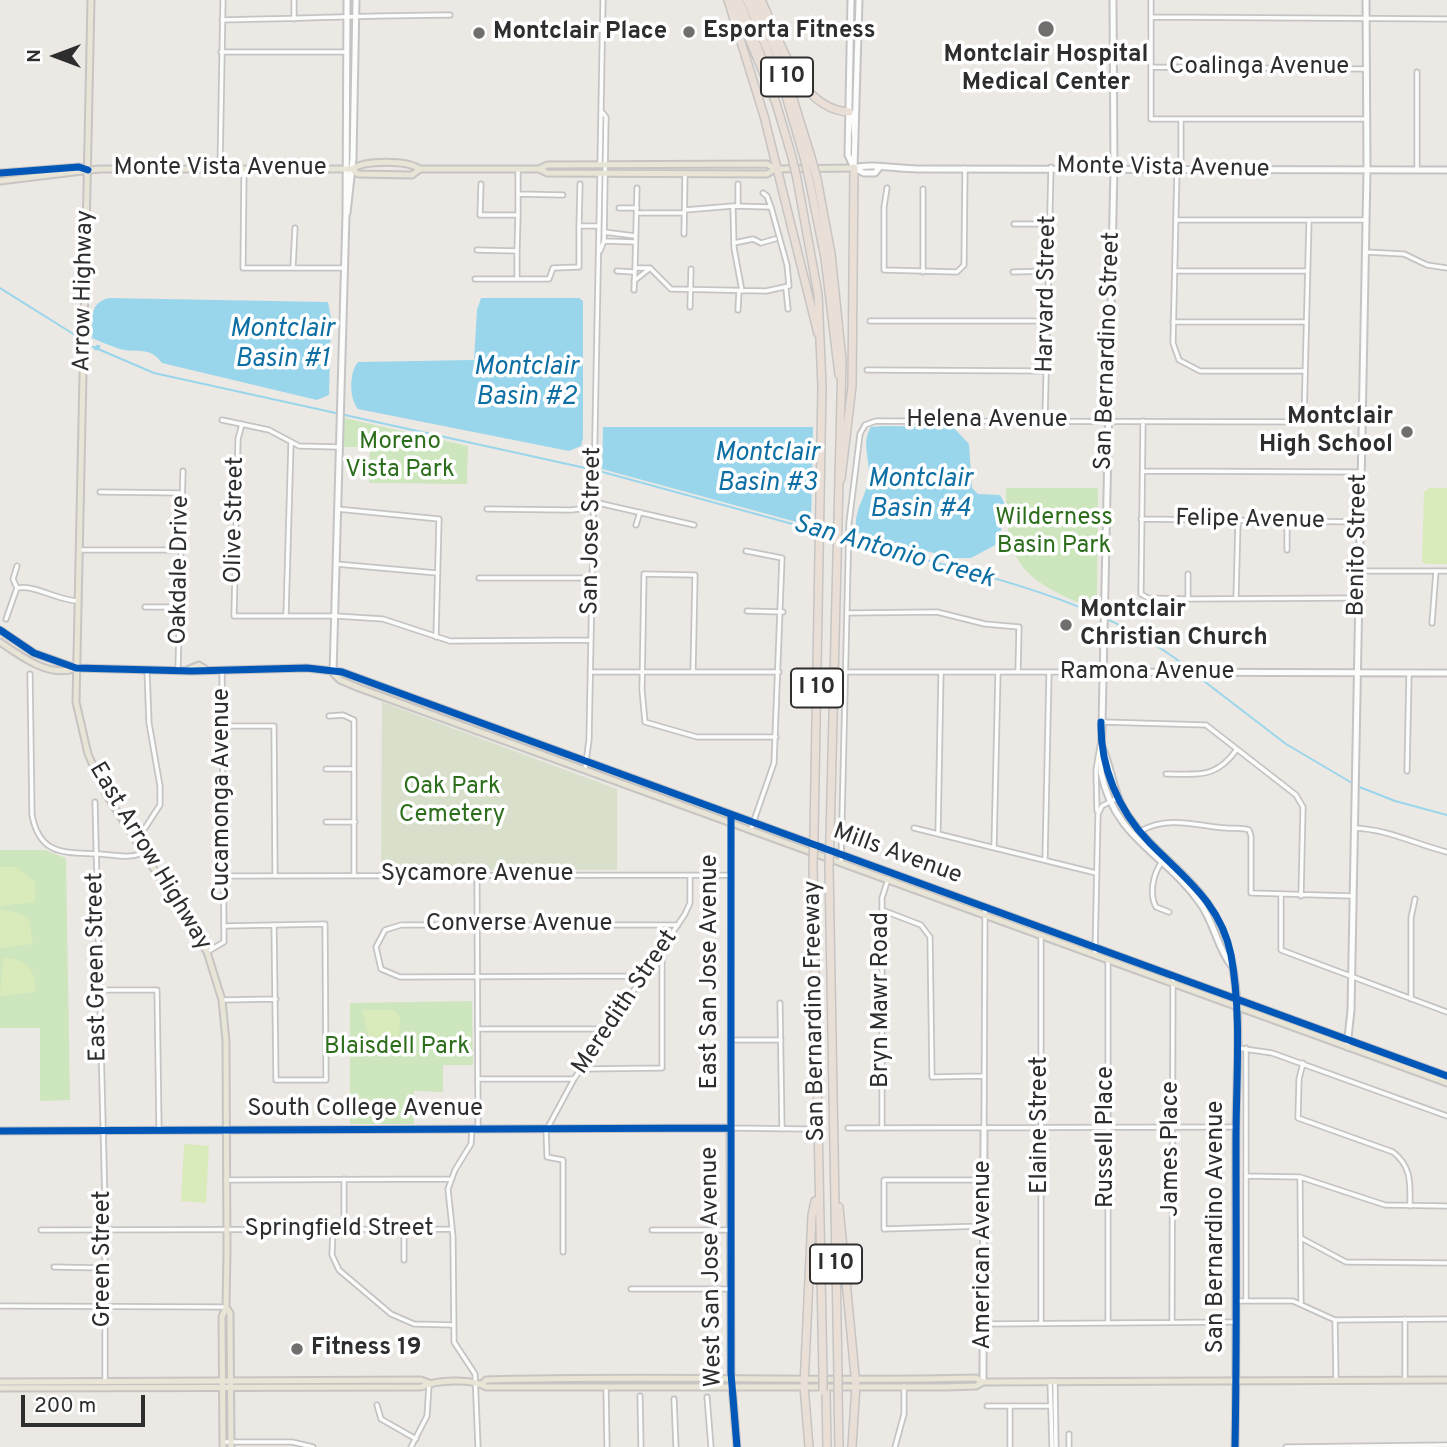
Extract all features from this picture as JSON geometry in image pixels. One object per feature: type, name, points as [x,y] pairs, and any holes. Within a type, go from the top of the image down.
[{"type":"highway","name":"San Bernardino Freeway","points":[[730,0],[762,67],[792,157],[818,294],[820,515],[813,864],[818,1190],[826,1447]]},
{"type":"highway","points":[[730,0],[764,116],[820,342]]},
{"type":"highway","points":[[739,0],[760,48],[762,67]]},
{"type":"highway","points":[[747,0],[808,157]]},
{"type":"highway","name":"San Bernardino Freeway","points":[[754,0],[785,73],[808,157],[835,290],[842,386],[837,490],[829,867],[839,1447]]},
{"type":"highway","points":[[761,0],[810,93],[827,108],[849,112]]},
{"type":"highway","points":[[837,490],[843,471],[852,398],[854,168]]},
{"type":"highway","points":[[833,1154],[856,1382],[852,1447]]},
{"type":"highway","points":[[809,1447],[804,1383],[811,1215],[818,1190]]},
{"type":"main road","name":"Arrow Highway","points":[[78,583],[92,0]]},
{"type":"main road","name":"Monte Vista Avenue","points":[[0,173],[79,167],[88,170],[348,169],[359,165],[397,164],[412,164],[420,169],[539,169],[547,173],[602,174],[767,174],[775,169],[854,168]]},
{"type":"main road","name":"Monte Vista Avenue","points":[[539,169],[547,164],[767,164],[775,169]]},
{"type":"main road","name":"Monte Vista Avenue","points":[[348,169],[359,174],[412,175],[420,169]]},
{"type":"main road","name":"Monte Vista Avenue","points":[[0,181],[78,174],[88,170]]},
{"type":"main road","name":"East Arrow Highway","points":[[78,583],[76,668],[79,718],[88,754],[106,794],[207,952],[222,1000],[226,1130]]},
{"type":"main road","points":[[0,630],[34,653],[76,668],[189,669],[199,665],[207,670],[307,668],[333,673]]},
{"type":"main road","points":[[0,642],[41,666],[65,673],[76,668]]},
{"type":"main road","name":"Mills Avenue","points":[[333,673],[342,672],[586,766],[888,877],[1042,931],[1095,946],[1108,955],[1172,983],[1447,1083]]},
{"type":"main road","name":"Mills Avenue","points":[[333,673],[340,680],[359,688],[586,766]]},
{"type":"main road","points":[[454,722],[457,715]]},
{"type":"main road","name":"Mills Avenue","points":[[1042,931],[1095,954],[1108,955],[1172,975],[1447,1076]]},
{"type":"main road","points":[[226,1130],[226,1307],[230,1313],[226,1384],[227,1444]]},
{"type":"main road","points":[[0,1382],[421,1387],[429,1383],[480,1384],[486,1387],[606,1387],[976,1378],[983,1382]]},
{"type":"main road","points":[[480,1384],[486,1380],[511,1379],[732,1379],[804,1383]]},
{"type":"main road","points":[[856,1382],[904,1387],[1053,1381],[1447,1380]]},
{"type":"main road","points":[[0,1388],[105,1384]]},
{"type":"street","points":[[220,169],[223,0]]},
{"type":"street","points":[[294,0],[294,19]]},
{"type":"street","points":[[347,0],[348,169]]},
{"type":"street","points":[[333,673],[344,268],[356,0]]},
{"type":"street","points":[[602,174],[603,0]]},
{"type":"street","points":[[851,0],[848,158],[854,168]]},
{"type":"street","points":[[854,168],[857,149],[859,0]]},
{"type":"street","name":"San Bernardino Street","points":[[1114,0],[1114,168],[1101,772],[1110,801],[1135,838],[1200,902],[1231,965]]},
{"type":"street","points":[[1152,0],[1151,119],[1366,119]]},
{"type":"street","name":"Benito Street","points":[[1347,1047],[1353,896],[1367,170],[1366,0]]},
{"type":"street","points":[[222,20],[347,15],[450,15]]},
{"type":"street","points":[[1152,17],[1447,19]]},
{"type":"street","points":[[221,52],[347,52]]},
{"type":"street","name":"Coalinga Avenue","points":[[1151,67],[1366,69]]},
{"type":"street","points":[[1416,170],[1417,72]]},
{"type":"street","points":[[849,112],[853,114],[857,149]]},
{"type":"street","points":[[1181,119],[1173,322],[1173,343],[1179,360],[1199,371],[1305,371]]},
{"type":"street","name":"Monte Vista Avenue","points":[[854,168],[864,173],[876,173],[879,168],[1051,167],[1447,170]]},
{"type":"street","name":"Harvard Street","points":[[1045,420],[1051,167]]},
{"type":"street","points":[[887,188],[884,206],[884,270],[962,270],[965,168]]},
{"type":"street","points":[[244,169],[243,268],[344,268]]},
{"type":"street","points":[[517,279],[518,169]]},
{"type":"street","name":"San Jose Street","points":[[586,766],[600,251],[598,226],[602,174]]},
{"type":"street","name":"San Jose Street","points":[[600,251],[604,241],[602,174]]},
{"type":"street","points":[[684,233],[685,174]]},
{"type":"street","points":[[481,184],[480,215],[518,215]]},
{"type":"street","points":[[475,279],[549,279],[553,268],[579,267],[580,184]]},
{"type":"street","points":[[738,184],[734,243],[740,291],[738,310]]},
{"type":"street","points":[[634,290],[637,188]]},
{"type":"street","points":[[923,189],[923,272]]},
{"type":"street","points":[[518,194],[563,195]]},
{"type":"street","points":[[763,194],[768,196],[787,265],[788,309]]},
{"type":"street","points":[[618,208],[684,211],[735,206],[771,207]]},
{"type":"street","points":[[1176,220],[1366,220]]},
{"type":"street","points":[[1304,421],[1308,220]]},
{"type":"street","points":[[1014,224],[1051,224]]},
{"type":"street","points":[[579,226],[598,226]]},
{"type":"street","points":[[293,267],[295,228]]},
{"type":"street","points":[[604,232],[635,236]]},
{"type":"street","points":[[734,243],[752,239],[761,243],[775,239]]},
{"type":"street","points":[[604,241],[635,242]]},
{"type":"street","points":[[477,250],[517,251]]},
{"type":"street","points":[[1365,252],[1404,254],[1427,265],[1447,268]]},
{"type":"street","points":[[650,268],[671,289],[740,291],[788,288]]},
{"type":"street","points":[[617,271],[650,268]]},
{"type":"street","points":[[634,281],[650,268]]},
{"type":"street","points":[[690,307],[691,269]]},
{"type":"street","points":[[1013,272],[1050,271]]},
{"type":"street","points":[[1175,271],[1307,271]]},
{"type":"street","points":[[870,321],[1048,321]]},
{"type":"street","points":[[1173,322],[1306,322]]},
{"type":"street","points":[[867,370],[1046,371]]},
{"type":"street","points":[[222,420],[269,430],[299,446],[339,447]]},
{"type":"street","name":"Helena Avenue","points":[[848,613],[849,537],[860,434],[865,425],[876,421],[1362,422]]},
{"type":"street","points":[[1143,421],[1141,594],[1148,598],[1188,599],[1357,598]]},
{"type":"street","name":"Olive Street","points":[[242,424],[238,439],[234,616],[285,615]]},
{"type":"street","points":[[291,443],[285,615],[383,619],[450,641],[591,640]]},
{"type":"street","name":"Oakdale Drive","points":[[178,668],[183,471]]},
{"type":"street","points":[[1143,471],[1360,472]]},
{"type":"street","points":[[100,492],[183,493]]},
{"type":"street","points":[[486,509],[571,510],[594,505],[640,512],[694,526]]},
{"type":"street","points":[[337,509],[439,519],[436,637]]},
{"type":"street","points":[[636,525],[640,512]]},
{"type":"street","name":"Felipe Avenue","points":[[1141,519],[1360,522]]},
{"type":"street","points":[[1236,599],[1238,521]]},
{"type":"street","points":[[1287,521],[1287,550]]},
{"type":"street","points":[[79,550],[181,550]]},
{"type":"street","points":[[746,551],[782,558],[783,612],[776,737],[771,774],[752,826]]},
{"type":"street","points":[[336,564],[437,573]]},
{"type":"street","points":[[6,619],[17,588],[13,579],[17,566]]},
{"type":"street","points":[[1358,571],[1447,571]]},
{"type":"street","points":[[1432,623],[1436,571]]},
{"type":"street","points":[[692,672],[695,575],[644,574],[642,673],[645,722],[697,737],[776,737]]},
{"type":"street","points":[[1188,574],[1188,599]]},
{"type":"street","points":[[479,578],[592,578]]},
{"type":"street","points":[[17,588],[25,586],[57,599],[77,601]]},
{"type":"street","points":[[145,607],[180,607]]},
{"type":"street","points":[[747,611],[783,612]]},
{"type":"street","points":[[841,858],[848,613],[937,612],[985,624],[1019,627],[1018,672]]},
{"type":"street","name":"Oakdale Drive","points":[[145,828],[160,805],[160,786],[149,723],[147,669]]},
{"type":"street","name":"Cucamonga Avenue","points":[[207,952],[222,945],[224,926],[222,670]]},
{"type":"street","points":[[590,672],[779,672]]},
{"type":"street","points":[[938,834],[941,672]]},
{"type":"street","points":[[994,847],[998,672]]},
{"type":"street","points":[[1045,860],[1049,672]]},
{"type":"street","name":"Ramona Avenue","points":[[846,673],[1447,673]]},
{"type":"street","points":[[30,674],[32,815],[44,842],[61,852],[125,857],[143,853]]},
{"type":"street","points":[[1407,771],[1409,674]]},
{"type":"street","points":[[329,716],[343,715],[354,720],[354,875]]},
{"type":"street","points":[[1101,722],[1194,722],[1206,725],[1301,799],[1301,896]]},
{"type":"street","points":[[223,726],[274,726],[275,876]]},
{"type":"street","points":[[1095,954],[1097,770],[1101,744]]},
{"type":"street","name":"San Bernardino Street","points":[[1101,744],[1117,797],[1140,832],[1191,880],[1215,912],[1231,956],[1236,1007]]},
{"type":"street","points":[[1166,774],[1210,773],[1227,762],[1237,749]]},
{"type":"street","points":[[326,769],[354,769]]},
{"type":"street","points":[[1098,814],[1102,806],[1117,797]]},
{"type":"street","name":"East Green Street","points":[[95,802],[102,1131]]},
{"type":"street","name":"East San Jose Avenue","points":[[730,819],[730,1128]]},
{"type":"street","points":[[326,822],[355,822]]},
{"type":"street","points":[[1135,838],[1140,832],[1161,823],[1201,823],[1248,830],[1251,893],[1281,896],[1353,896]]},
{"type":"street","points":[[914,828],[1097,873]]},
{"type":"street","points":[[1354,828],[1377,829],[1411,843],[1447,852]]},
{"type":"street","points":[[1165,856],[1153,880],[1153,900],[1156,907],[1169,912]]},
{"type":"street","name":"Meredith Street","points":[[547,1129],[574,1079],[584,1069],[678,925],[690,903],[690,874]]},
{"type":"street","points":[[477,875],[478,1079],[475,1129],[471,1144],[450,1179],[448,1189],[452,1229],[453,1325],[457,1350],[473,1368],[480,1384],[478,1447]]},
{"type":"street","name":"Sycamore Avenue","points":[[223,876],[730,875]]},
{"type":"street","name":"Bryn Mawr Road","points":[[882,1128],[882,910],[888,877]]},
{"type":"street","points":[[1281,896],[1281,950],[1447,1012]]},
{"type":"street","points":[[1411,999],[1411,918],[1415,899]]},
{"type":"street","points":[[882,910],[921,925],[930,937],[932,1077],[984,1076]]},
{"type":"street","points":[[984,911],[984,1128]]},
{"type":"street","points":[[224,926],[274,925],[325,924],[326,1080],[276,1080],[274,925]]},
{"type":"street","name":"Converse Avenue","points":[[477,976],[395,976],[382,969],[376,952],[382,933],[395,926],[678,925]]},
{"type":"street","name":"Elaine Street","points":[[1041,1323],[1042,931]]},
{"type":"street","points":[[584,1069],[662,1068],[662,950]]},
{"type":"street","name":"Russell Place","points":[[1108,955],[1108,1322]]},
{"type":"street","name":"James Place","points":[[1172,975],[1172,1322]]},
{"type":"street","points":[[477,976],[644,976]]},
{"type":"street","points":[[98,990],[157,990],[159,1130]]},
{"type":"street","points":[[222,1000],[276,999]]},
{"type":"street","points":[[780,1003],[782,1129]]},
{"type":"street","name":"San Bernardino Avenue","points":[[1235,1447],[1236,1007]]},
{"type":"street","points":[[478,1030],[609,1029]]},
{"type":"street","points":[[730,1040],[781,1040]]},
{"type":"street","points":[[1237,1048],[1303,1063],[1447,1116]]},
{"type":"street","points":[[1246,1048],[1246,1301]]},
{"type":"street","points":[[1303,1063],[1299,1080],[1298,1118],[1393,1152],[1405,1162],[1410,1180],[1410,1206]]},
{"type":"street","points":[[478,1079],[574,1079]]},
{"type":"street","points":[[848,1128],[1236,1127]]},
{"type":"street","name":"West San Jose Avenue","points":[[730,1128],[732,1386],[737,1447]]},
{"type":"street","name":"American Avenue","points":[[983,1382],[984,1128]]},
{"type":"street","points":[[547,1129],[547,1157],[564,1160],[563,1252]]},
{"type":"street","name":"South College Avenue","points":[[0,1130],[806,1129]]},
{"type":"street","name":"Green Street","points":[[102,1131],[105,1384]]},
{"type":"street","points":[[1246,1176],[1300,1177],[1367,1201],[1410,1206],[1447,1206]]},
{"type":"street","points":[[1300,1177],[1301,1303]]},
{"type":"street","points":[[344,1179],[344,1230]]},
{"type":"street","points":[[226,1180],[450,1179]]},
{"type":"street","points":[[984,1180],[884,1180],[884,1229],[984,1226]]},
{"type":"street","name":"Springfield Street","points":[[41,1230],[452,1229]]},
{"type":"street","points":[[333,1230],[332,1255],[339,1270],[391,1314],[414,1324],[453,1325]]},
{"type":"street","points":[[404,1230],[404,1260]]},
{"type":"street","points":[[652,1230],[732,1230]]},
{"type":"street","points":[[1301,1238],[1346,1262],[1447,1263]]},
{"type":"street","points":[[54,1267],[104,1268]]},
{"type":"street","points":[[631,1289],[732,1289]]},
{"type":"street","points":[[1236,1301],[1301,1303],[1335,1320],[1447,1319]]},
{"type":"street","points":[[0,1306],[226,1307]]},
{"type":"street","points":[[1405,1319],[1405,1380]]},
{"type":"street","points":[[1335,1320],[1336,1380]]},
{"type":"street","points":[[984,1324],[1236,1322]]},
{"type":"street","points":[[1053,1381],[1050,1406],[1054,1447]]},
{"type":"street","points":[[1053,1381],[1054,1447]]},
{"type":"street","points":[[411,1447],[427,1416],[429,1383]]},
{"type":"street","points":[[606,1387],[607,1447]]},
{"type":"street","points":[[895,1447],[904,1414],[904,1387]]},
{"type":"street","points":[[640,1396],[641,1447]]},
{"type":"street","points":[[707,1397],[710,1447]]},
{"type":"street","points":[[674,1399],[676,1447]]},
{"type":"street","points":[[377,1405],[380,1419],[416,1439]]},
{"type":"street","points":[[987,1406],[1050,1406]]},
{"type":"street","points":[[1010,1406],[1010,1447]]},
{"type":"street","points":[[1069,1434],[1069,1447]]},
{"type":"street","points":[[227,1444],[292,1442],[313,1447]]},
{"type":"street","points":[[1286,1447],[1447,1445]]},
{"type":"green space","name":"Moreno Vista Park","points":[[344,418],[468,446],[467,484],[369,483],[370,447],[343,447]]},
{"type":"green space","name":"Wilderness Basin Park","points":[[1006,488],[1098,488],[1097,611],[1052,590],[1024,568],[1015,554],[1010,537]]},
{"type":"green space","points":[[1429,488],[1447,488],[1447,564],[1426,564],[1422,561],[1424,492]]},
{"type":"green space","name":"Oak Park Cemetery","points":[[382,702],[617,789],[617,870],[381,870]]},
{"type":"green space","points":[[0,850],[45,850],[66,858],[70,1100],[40,1101],[40,1028],[0,1028]]},
{"type":"green space","points":[[0,867],[16,867],[35,882],[35,902],[0,906]]},
{"type":"green space","points":[[0,909],[22,914],[29,920],[33,944],[0,948]]},
{"type":"green space","points":[[3,957],[18,960],[28,966],[34,976],[36,992],[0,996]]},
{"type":"green space","name":"Blaisdell Park","points":[[472,1001],[473,1065],[443,1065],[443,1092],[414,1091],[414,1124],[350,1124],[350,1003]]},
{"type":"green space","points":[[362,1010],[394,1010],[400,1017],[398,1047],[369,1038]]},
{"type":"green space","points":[[184,1144],[209,1146],[206,1203],[181,1201]]},
{"type":"water","name":"Montclair Basin #2","points":[[481,298],[579,298],[583,301],[581,446],[569,451],[358,409],[351,386],[358,362],[474,360],[477,310]]},
{"type":"water","name":"Montclair Basin #1","points":[[102,300],[328,302],[331,318],[329,395],[317,400],[162,363],[147,352],[120,349],[92,338],[95,308]]},
{"type":"water","name":"Montclair Basin #3","points":[[603,427],[813,427],[811,526],[602,469]]},
{"type":"water","name":"Montclair Basin #4","points":[[871,427],[953,427],[969,444],[972,488],[978,494],[1000,495],[1005,504],[999,543],[971,558],[953,558],[858,533],[856,519],[869,476],[868,433]]},
{"type":"waterway","name":"San Antonio Creek","points":[[0,288],[75,335]]},
{"type":"waterway","name":"San Antonio Creek","points":[[91,346],[154,373],[599,471],[818,531]]},
{"type":"waterway","name":"San Antonio Creek","points":[[823,533],[835,536]]},
{"type":"waterway","name":"San Antonio Creek","points":[[840,537],[1023,587],[1069,603],[1154,644],[1192,671]]},
{"type":"waterway","name":"San Antonio Creek","points":[[1196,675],[1286,744],[1352,783]]},
{"type":"waterway","name":"San Antonio Creek","points":[[1357,786],[1395,801],[1447,815]]},
{"type":"cycle path","points":[[0,173],[79,167],[88,170]]},
{"type":"cycle path","points":[[0,630],[34,653],[76,668],[192,671],[307,668],[342,672],[1447,1076]]},
{"type":"cycle path","points":[[1101,722],[1104,755],[1120,802],[1149,842],[1210,906],[1219,920],[1231,955],[1238,1047],[1235,1447]]},
{"type":"cycle path","points":[[731,816],[731,1373],[737,1447]]},
{"type":"cycle path","points":[[0,1131],[730,1128]]},
{"type":"place","name":"Montclair Hospital Medical Center","points":[[1046,29]]},
{"type":"place","name":"Esporta Fitness","points":[[689,32]]},
{"type":"place","name":"Montclair Place","points":[[479,33]]},
{"type":"place","name":"Montclair High School","points":[[1407,432]]},
{"type":"place","name":"Montclair Christian Church","points":[[1066,625]]},
{"type":"place","name":"Fitness 19","points":[[297,1349]]}]
